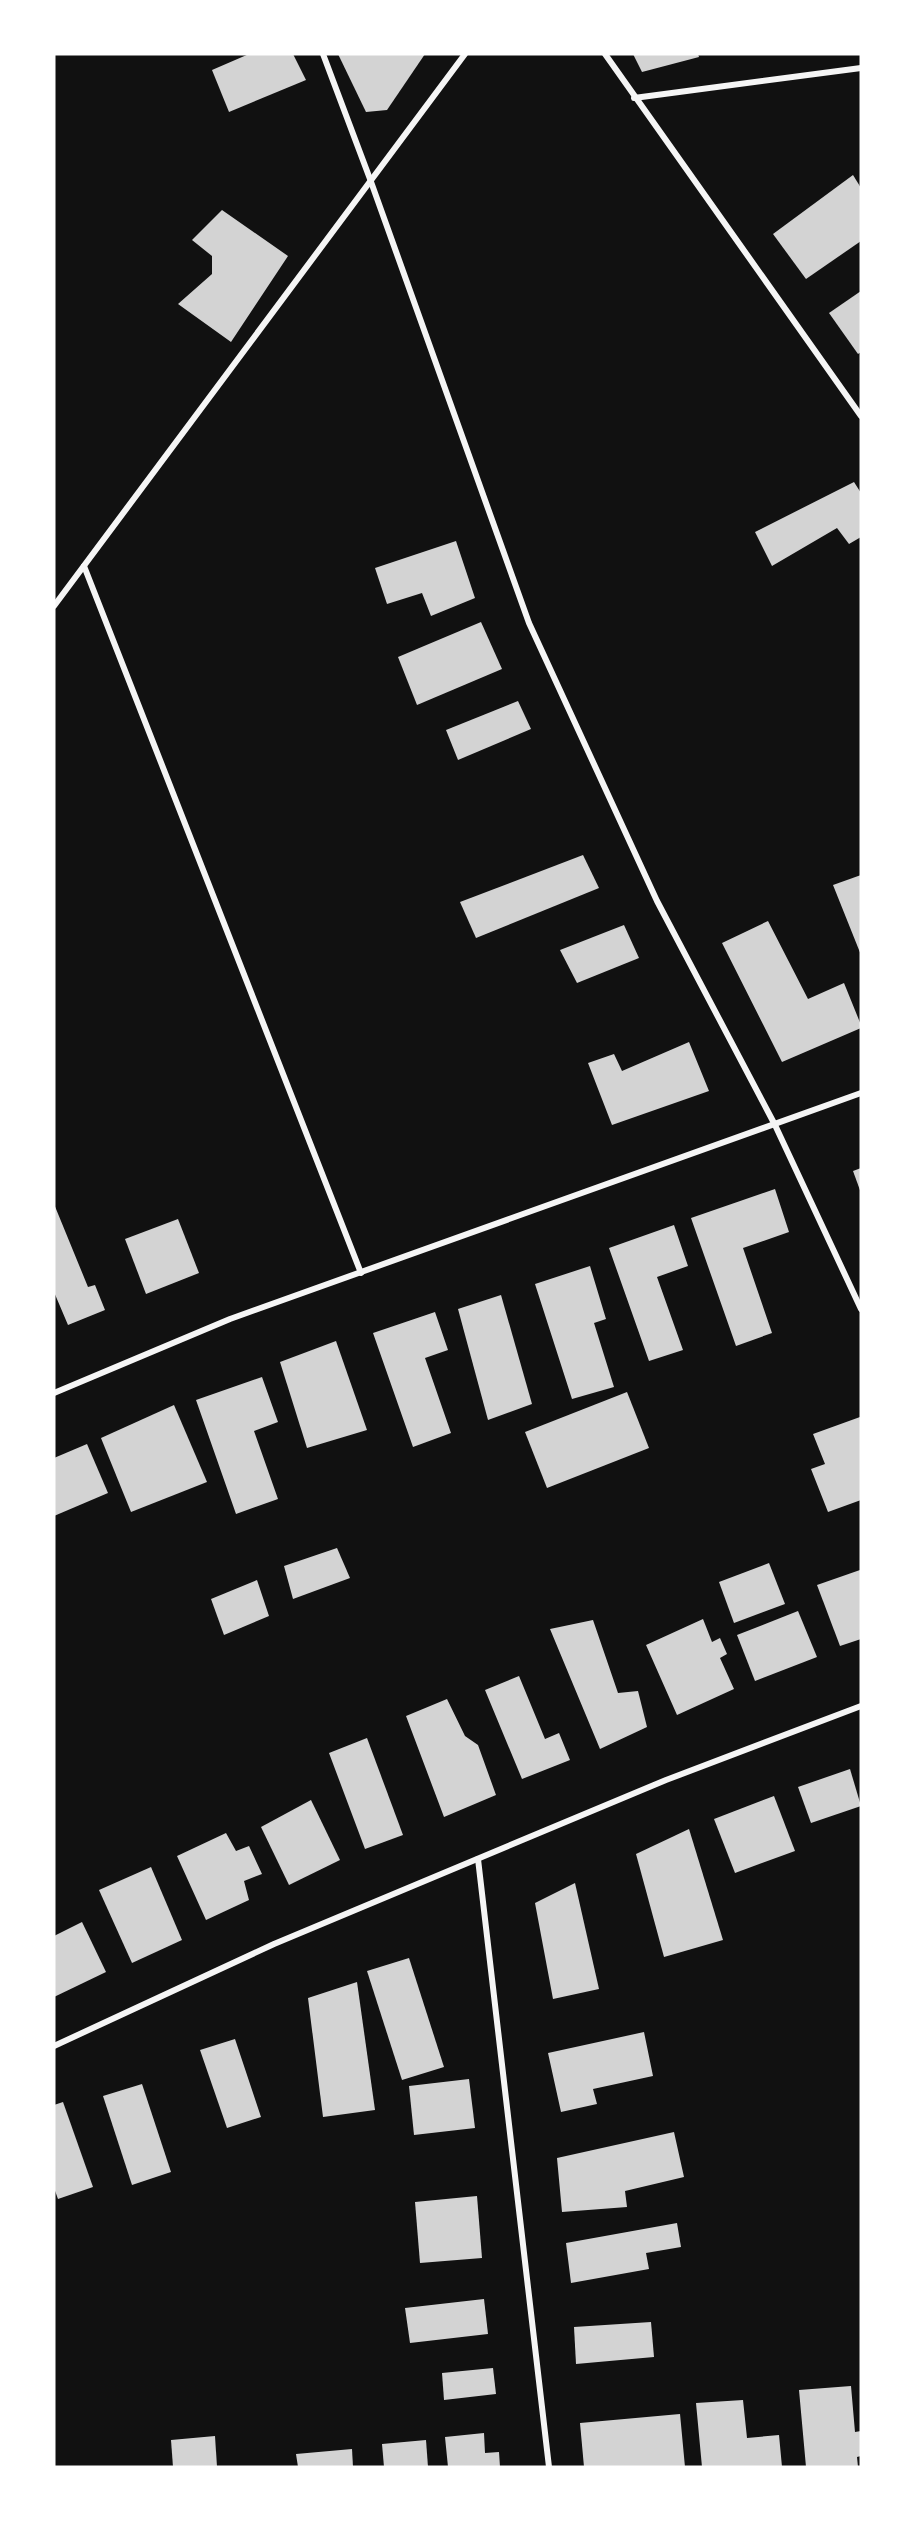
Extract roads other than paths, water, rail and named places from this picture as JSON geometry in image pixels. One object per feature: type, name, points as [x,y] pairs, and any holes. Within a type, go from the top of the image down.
[{"type":"street","points":[[323,54],[529,623],[657,901],[775,1125],[861,1310]]},
{"type":"street","points":[[54,606],[465,54]]},
{"type":"street","points":[[605,54],[861,416]]},
{"type":"street","points":[[634,98],[861,68]]},
{"type":"street","points":[[84,566],[362,1273]]},
{"type":"street","points":[[54,1393],[230,1318],[362,1273],[861,1093]]},
{"type":"street","points":[[54,2046],[274,1944],[478,1858],[666,1780],[861,1706]]},
{"type":"street","points":[[478,1858],[549,2467]]}]
